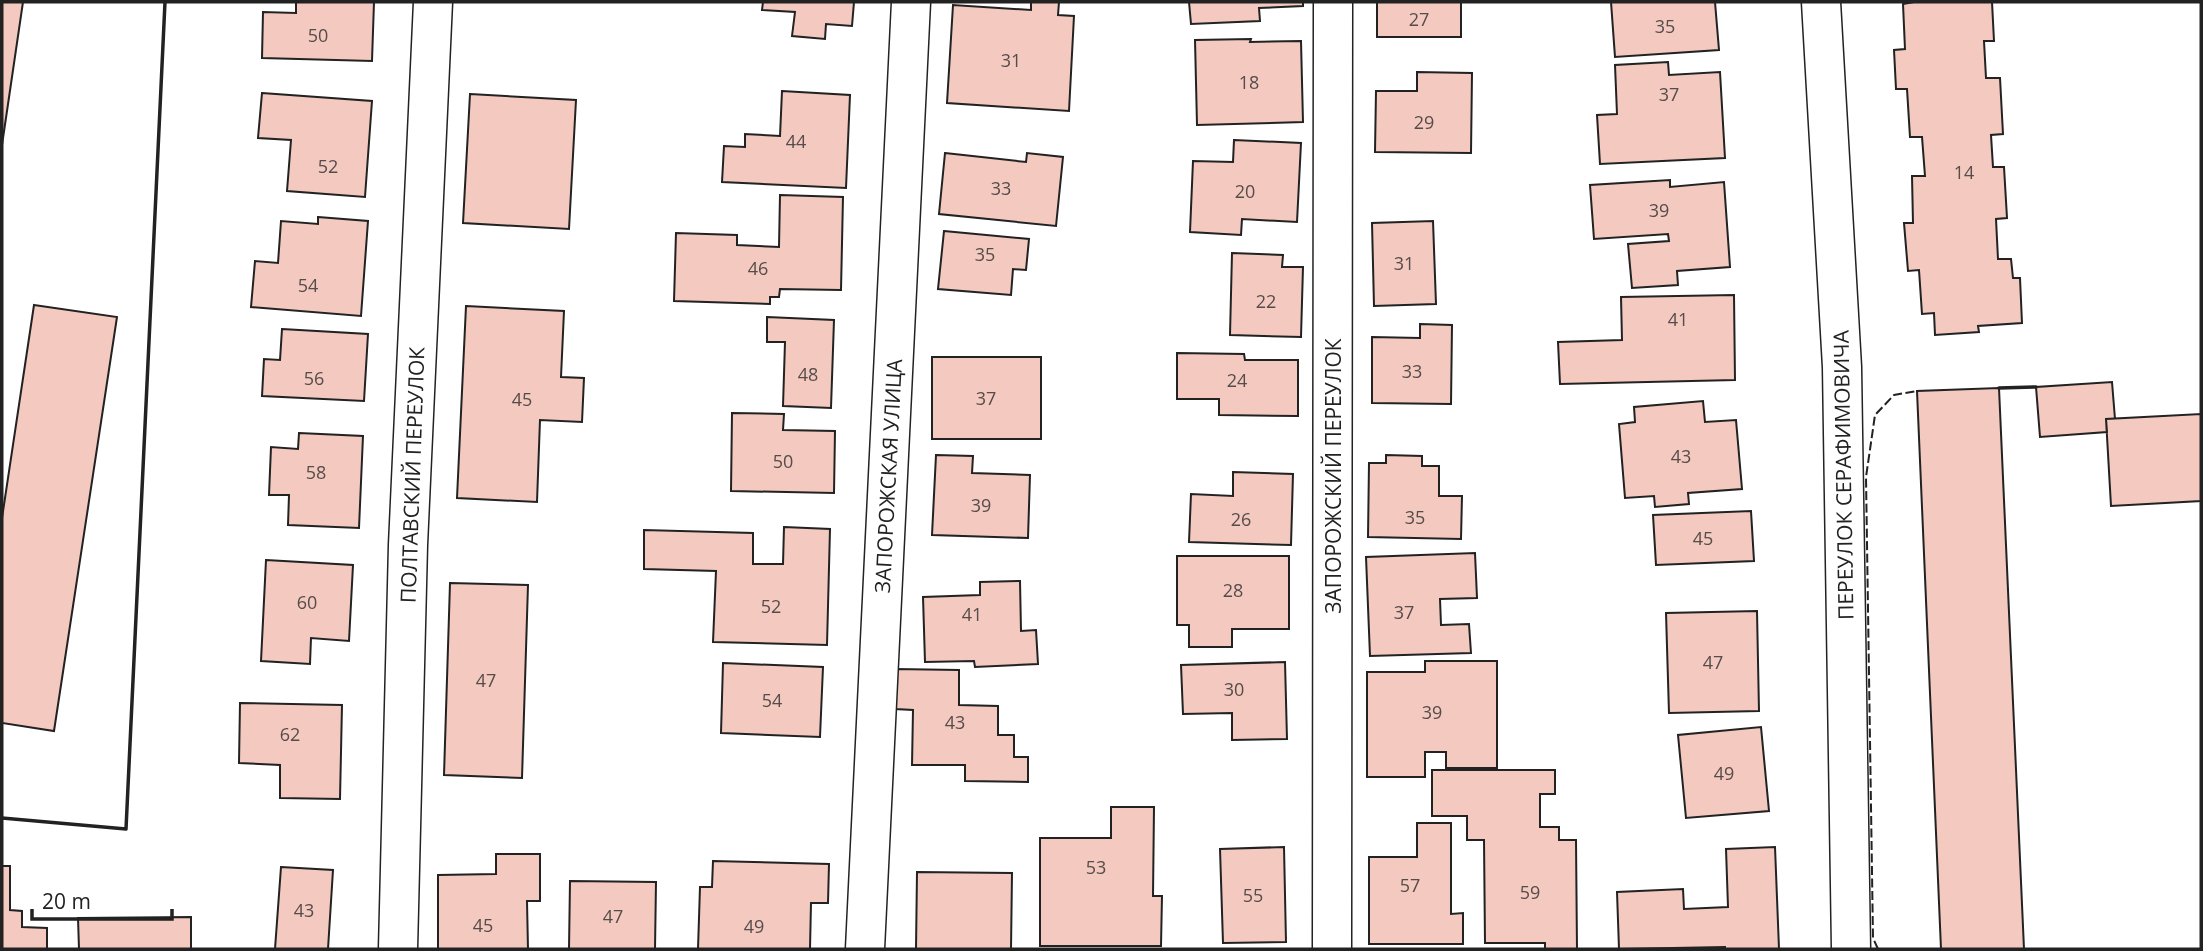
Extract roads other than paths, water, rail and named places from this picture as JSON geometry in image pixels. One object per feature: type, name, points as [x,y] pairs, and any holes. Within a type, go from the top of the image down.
[{"type":"street","name":"ПОЛТАВСКИЙ ПЕРЕУЛОК","points":[[398,949],[408,545],[433,2]]},
{"type":"street","name":"ЗАПОРОЖСКАЯ УЛИЦА","points":[[865,949],[911,2]]},
{"type":"street","name":"ЗАПОРОЖСКИЙ ПЕРЕУЛОК","points":[[1332,949],[1333,2]]},
{"type":"street","name":"ПЕРЕУЛОК СЕРАФИМОВИЧА","points":[[1821,2],[1842,367],[1851,949]]}]
